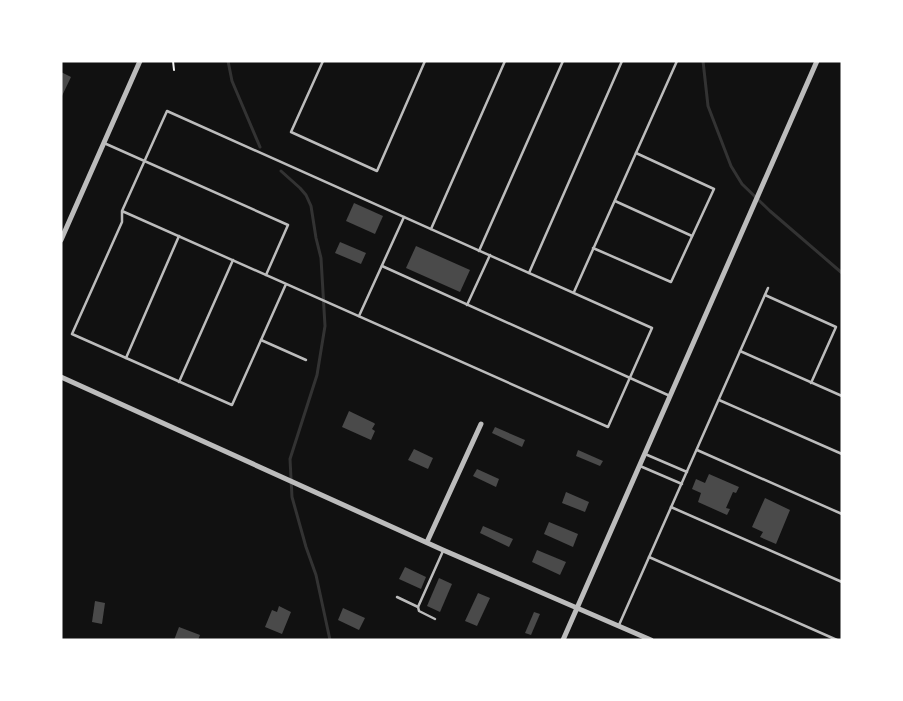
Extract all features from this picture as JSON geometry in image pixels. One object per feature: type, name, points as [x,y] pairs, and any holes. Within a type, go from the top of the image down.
[{"type":"street","points":[[61,240],[140,61]]},
{"type":"street","points":[[563,640],[817,61]]},
{"type":"street","points":[[61,377],[443,550],[651,640]]},
{"type":"street","points":[[427,542],[480,424]]},
{"type":"lane","points":[[323,61],[291,132],[377,171],[425,61]]},
{"type":"lane","points":[[431,229],[505,61]]},
{"type":"lane","points":[[480,251],[563,61]]},
{"type":"lane","points":[[529,272],[622,61]]},
{"type":"lane","points":[[574,292],[677,61]]},
{"type":"lane","points":[[122,211],[608,427],[652,328],[167,111],[122,211],[122,222],[72,334],[232,405],[286,284]]},
{"type":"lane","points":[[104,143],[288,225],[266,275]]},
{"type":"lane","points":[[593,248],[671,282],[714,189],[636,153]]},
{"type":"lane","points":[[615,201],[692,236]]},
{"type":"lane","points":[[359,316],[404,217]]},
{"type":"lane","points":[[126,358],[179,236]]},
{"type":"lane","points":[[467,305],[490,255]]},
{"type":"lane","points":[[179,382],[233,260]]},
{"type":"lane","points":[[382,266],[671,396]]},
{"type":"lane","points":[[619,626],[768,288]]},
{"type":"lane","points":[[765,295],[836,327],[812,382]]},
{"type":"lane","points":[[261,340],[306,360]]},
{"type":"lane","points":[[740,351],[842,396]]},
{"type":"lane","points":[[719,400],[842,454]]},
{"type":"lane","points":[[697,450],[842,514]]},
{"type":"lane","points":[[645,454],[686,472]]},
{"type":"lane","points":[[640,466],[682,484]]},
{"type":"lane","points":[[671,507],[842,582]]},
{"type":"lane","points":[[435,620],[419,611],[418,606],[443,550]]},
{"type":"lane","points":[[649,558],[837,640]]},
{"type":"lane","points":[[397,597],[418,606]]},
{"type":"path","points":[[173,61],[174,70]]},
{"type":"building","points":[[61,72],[71,77],[61,98]]},
{"type":"building","points":[[354,203],[383,216],[375,234],[346,221]]},
{"type":"building","points":[[340,242],[366,253],[361,264],[335,253]]},
{"type":"building","points":[[416,246],[470,270],[460,292],[406,268]]},
{"type":"building","points":[[349,411],[375,424],[372,429],[375,431],[371,440],[342,427]]},
{"type":"building","points":[[495,427],[525,440],[522,447],[492,433]]},
{"type":"building","points":[[414,449],[433,458],[428,469],[408,460]]},
{"type":"building","points":[[578,450],[603,461],[600,466],[576,456]]},
{"type":"building","points":[[477,469],[499,479],[496,487],[473,476]]},
{"type":"building","points":[[709,474],[739,487],[736,493],[733,492],[726,508],[730,509],[727,515],[698,502],[701,493],[692,489],[696,479],[705,483]]},
{"type":"building","points":[[566,492],[589,502],[585,512],[562,503]]},
{"type":"building","points":[[765,498],[790,510],[776,544],[760,537],[763,532],[752,527]]},
{"type":"building","points":[[549,522],[578,534],[573,547],[544,534]]},
{"type":"building","points":[[483,526],[513,539],[509,547],[480,533]]},
{"type":"building","points":[[537,550],[566,562],[560,575],[532,562]]},
{"type":"building","points":[[405,567],[426,577],[421,589],[399,579]]},
{"type":"building","points":[[439,578],[452,584],[440,612],[427,606]]},
{"type":"building","points":[[478,593],[490,598],[477,626],[465,621]]},
{"type":"building","points":[[95,601],[105,603],[102,624],[92,622]]},
{"type":"building","points":[[279,606],[291,612],[282,634],[265,627],[272,610],[277,612]]},
{"type":"building","points":[[343,608],[365,618],[359,630],[338,620]]},
{"type":"building","points":[[534,612],[540,614],[531,635],[525,633]]},
{"type":"building","points":[[179,627],[200,635],[198,640],[174,640]]},
{"type":"waterway","points":[[228,61],[232,81],[260,147]]},
{"type":"waterway","points":[[703,61],[708,106],[731,166],[742,184],[770,211],[842,273]]},
{"type":"waterway","points":[[281,171],[306,195],[311,206],[321,258],[325,326],[317,375],[290,459],[292,497],[316,575],[330,640]]}]
